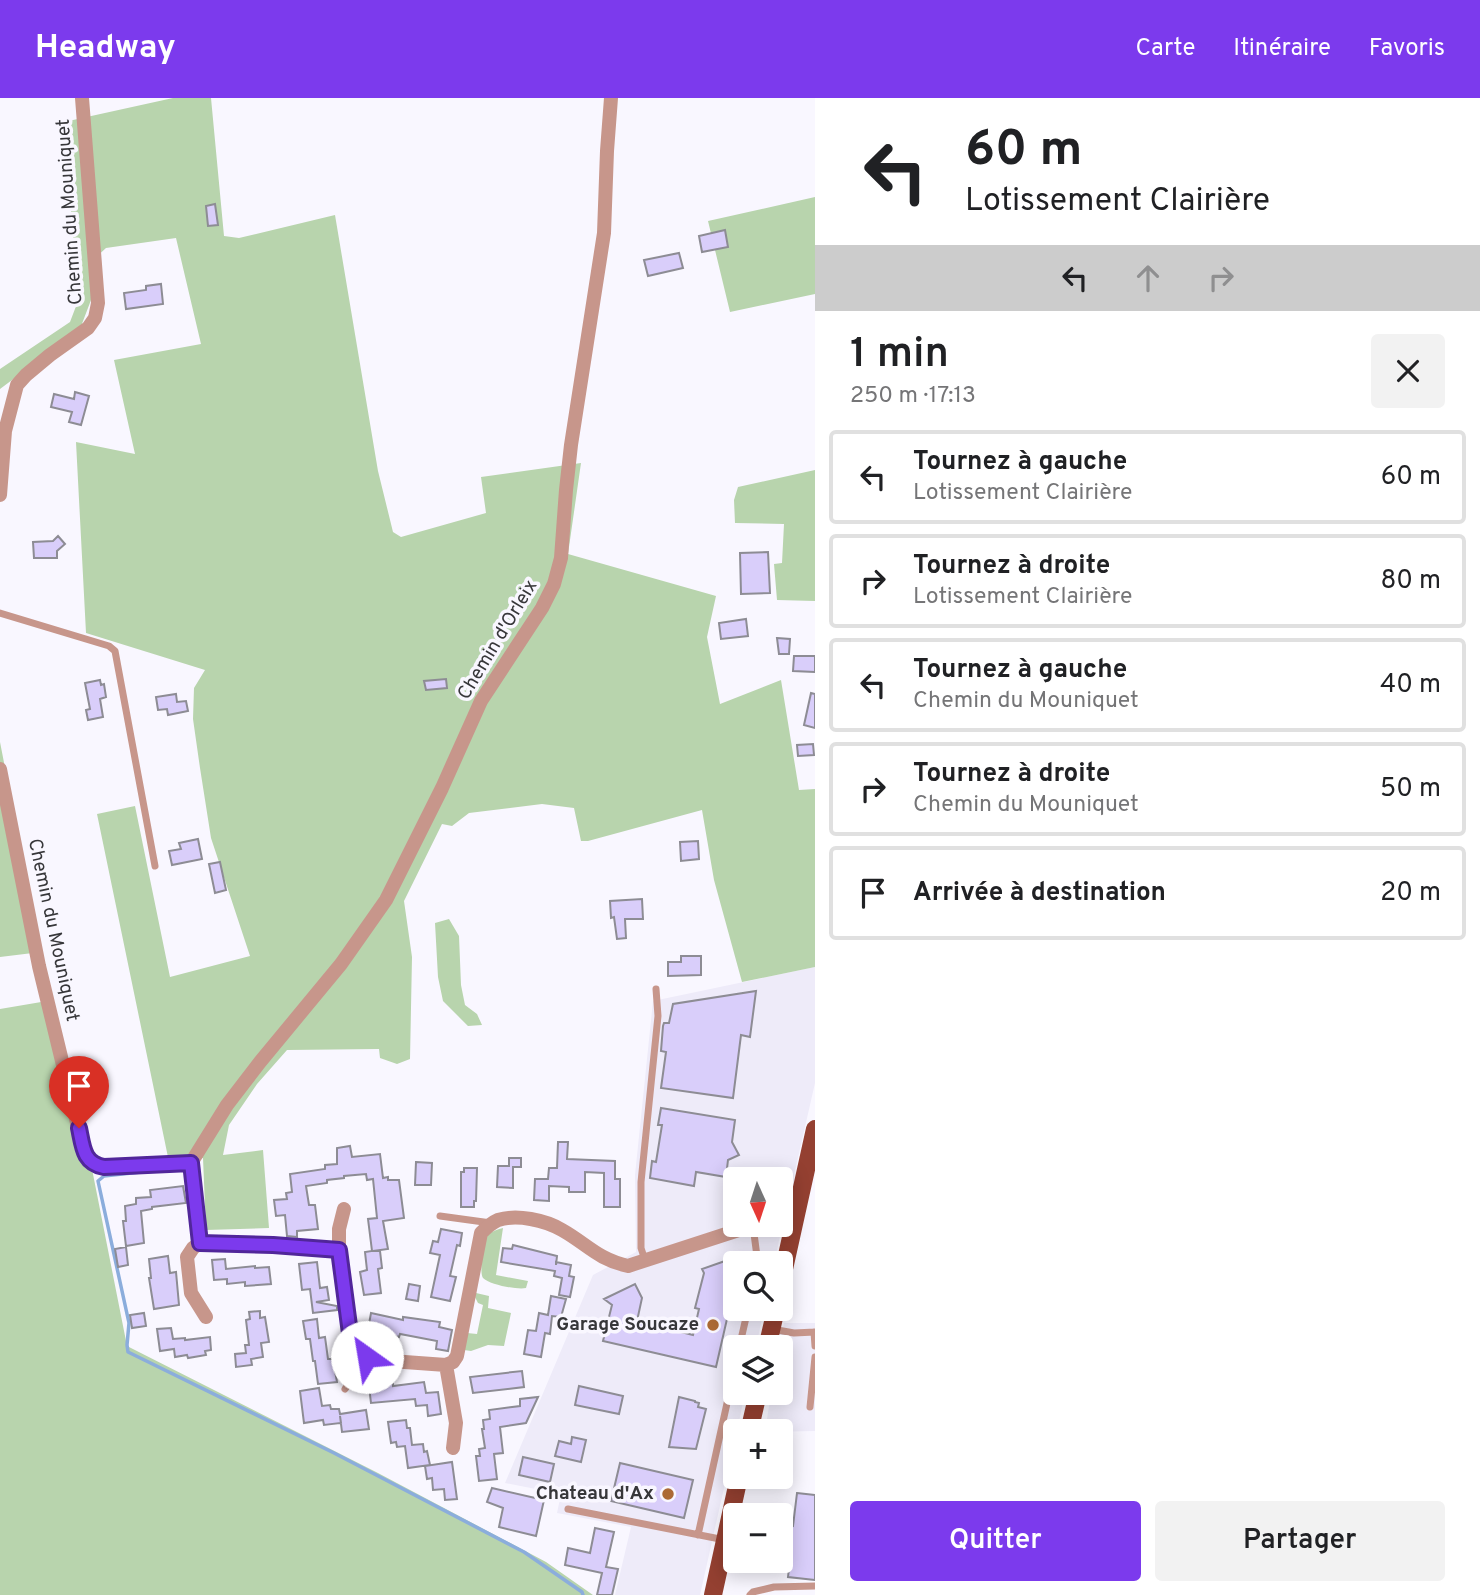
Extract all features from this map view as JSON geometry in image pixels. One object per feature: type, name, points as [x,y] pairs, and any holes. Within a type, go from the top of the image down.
[{"type":"main road","points":[[793,1209],[810,1176],[815,1129]]},
{"type":"main road","points":[[770,1335],[773,1321]]},
{"type":"main road","points":[[712,1595],[723,1552]]},
{"type":"street","name":"Chemin du Mouniquet","points":[[0,495],[5,431],[17,385],[26,374],[88,328],[98,303],[82,98]]},
{"type":"street","name":"Chemin d'Orleix","points":[[191,1163],[227,1105],[341,964],[386,900],[442,788],[481,701],[542,608],[554,584],[561,558],[571,445],[604,233],[611,98]]},
{"type":"street","name":"Chemin du Mouniquet","points":[[0,769],[39,966],[85,1156],[94,1165],[104,1167],[191,1163]]},
{"type":"street","points":[[191,1163],[200,1243]]},
{"type":"street","points":[[344,1209],[339,1229],[339,1250],[351,1341],[367,1357],[377,1360],[446,1365],[453,1362],[457,1356],[481,1233],[491,1223],[510,1218],[535,1220],[561,1229],[611,1262],[628,1266],[723,1235]]},
{"type":"street","points":[[206,1317],[191,1293],[187,1257],[192,1248],[200,1243],[339,1250]]},
{"type":"street","points":[[446,1365],[456,1423],[453,1447]]},
{"type":"lane","points":[[0,613],[109,646],[116,651],[155,866]]},
{"type":"lane","points":[[645,1261],[641,1248],[642,1182],[658,1016],[656,989]]},
{"type":"lane","points":[[440,1216],[491,1223]]},
{"type":"lane","points":[[771,1328],[794,1333],[814,1332],[815,1346]]},
{"type":"lane","points":[[345,1389],[367,1357]]},
{"type":"lane","points":[[810,1407],[815,1362]]},
{"type":"lane","points":[[698,1535],[727,1405]]},
{"type":"lane","points":[[568,1509],[723,1539]]},
{"type":"lane","points":[[750,1595],[774,1587],[815,1586]]},
{"type":"shaded area","points":[[815,967],[815,1083],[793,1180],[793,1167],[723,1167],[723,1237],[780,1237],[777,1251],[723,1251],[723,1321],[761,1321],[759,1335],[723,1335],[723,1405],[742,1405],[740,1419],[723,1419],[724,1489],[700,1595],[615,1595],[631,1527],[557,1513],[561,1494],[505,1483],[593,1275],[636,1252],[635,1175],[653,1001]]},
{"type":"shaded area","points":[[784,1323],[815,1323],[815,1431],[793,1431],[793,1419],[767,1419],[769,1405],[793,1405],[793,1335],[782,1335]]},
{"type":"green space","points":[[173,98],[211,98],[224,236],[239,238],[335,215],[378,471],[393,532],[401,537],[486,513],[481,477],[581,463],[568,554],[716,596],[707,637],[720,704],[781,680],[799,790],[815,789],[815,967],[742,982],[714,880],[702,810],[588,841],[581,841],[574,808],[542,804],[469,813],[452,826],[442,824],[404,901],[412,957],[410,1059],[397,1064],[380,1058],[379,1049],[287,1050],[257,1084],[229,1125],[223,1155],[263,1150],[269,1228],[206,1230],[203,1158],[169,1162],[97,814],[135,806],[170,977],[250,956],[211,838],[193,719],[194,688],[205,670],[86,633],[76,442],[135,454],[114,360],[201,344],[176,238],[106,248],[92,261],[91,300],[80,329],[0,389],[0,369],[70,322],[78,301],[64,122]]},
{"type":"green space","points":[[815,197],[815,294],[730,312],[708,221]]},
{"type":"green space","points":[[815,470],[815,601],[777,600],[774,564],[782,563],[784,524],[735,523],[734,500],[738,487]]},
{"type":"green space","points":[[0,742],[41,952],[0,957]]},
{"type":"green space","points":[[449,919],[459,936],[461,985],[465,1005],[477,1014],[482,1025],[468,1026],[443,1001],[438,977],[435,923]]},
{"type":"green space","points":[[53,1000],[91,1164],[127,1346],[378,1473],[546,1562],[593,1595],[0,1595],[0,1009]]},
{"type":"green space","points":[[503,1228],[496,1275],[528,1281],[526,1288],[504,1286],[483,1278],[483,1249],[486,1238],[491,1232]]},
{"type":"green space","points":[[476,1293],[489,1296],[488,1308],[511,1313],[504,1346],[488,1345],[471,1351],[464,1350],[467,1333],[477,1334],[483,1305],[478,1303]]},
{"type":"building","points":[[215,204],[218,225],[208,226],[206,206]]},
{"type":"building","points":[[725,230],[728,247],[702,252],[699,236]]},
{"type":"building","points":[[679,253],[683,268],[648,276],[644,260]]},
{"type":"building","points":[[161,284],[163,304],[126,309],[124,293],[146,290],[146,286]]},
{"type":"building","points":[[75,392],[89,396],[81,425],[69,422],[72,412],[51,407],[54,394],[74,399]]},
{"type":"building","points":[[58,536],[65,544],[57,551],[57,558],[34,558],[33,542],[53,541]]},
{"type":"building","points":[[768,552],[770,593],[741,594],[740,553]]},
{"type":"building","points":[[746,619],[748,636],[721,639],[719,623]]},
{"type":"building","points":[[777,638],[790,639],[789,654],[779,654]]},
{"type":"building","points":[[794,656],[815,656],[815,672],[793,671]]},
{"type":"building","points":[[446,679],[447,688],[426,690],[424,681]]},
{"type":"building","points":[[100,680],[101,685],[104,684],[106,697],[100,699],[103,717],[88,720],[86,710],[90,709],[85,683]]},
{"type":"building","points":[[811,693],[815,694],[815,728],[804,725]]},
{"type":"building","points":[[176,694],[177,702],[186,701],[188,711],[168,715],[167,709],[158,710],[156,697]]},
{"type":"building","points":[[813,744],[814,755],[798,756],[797,745]]},
{"type":"building","points":[[198,839],[202,859],[172,865],[169,851],[181,849],[179,843]]},
{"type":"building","points":[[698,841],[699,859],[681,861],[680,842]]},
{"type":"building","points":[[220,862],[226,890],[215,893],[209,864]]},
{"type":"building","points":[[642,899],[643,919],[625,919],[626,938],[617,939],[610,901]]},
{"type":"building","points":[[681,956],[701,956],[701,975],[668,976],[668,962],[681,962]]},
{"type":"building","points":[[756,991],[750,1037],[741,1035],[733,1098],[661,1088],[666,1052],[661,1051],[663,1026],[664,1023],[669,1023],[673,1004]]},
{"type":"building","points":[[661,1108],[735,1120],[732,1142],[739,1155],[728,1160],[727,1167],[723,1167],[723,1176],[696,1172],[694,1186],[650,1178],[652,1161],[656,1162],[662,1125],[658,1125]]},
{"type":"building","points":[[558,1142],[568,1142],[567,1159],[615,1161],[615,1179],[620,1179],[620,1207],[604,1207],[604,1173],[585,1172],[585,1192],[569,1192],[569,1187],[549,1186],[549,1201],[534,1200],[535,1179],[548,1179],[549,1168],[557,1168]]},
{"type":"building","points":[[350,1146],[352,1157],[380,1154],[383,1178],[399,1180],[404,1218],[383,1221],[388,1249],[373,1251],[380,1251],[382,1268],[378,1269],[381,1293],[364,1295],[360,1272],[367,1270],[365,1252],[372,1251],[368,1219],[377,1218],[373,1179],[367,1180],[366,1174],[344,1176],[327,1180],[327,1183],[306,1186],[309,1205],[315,1205],[318,1229],[297,1231],[297,1237],[287,1236],[285,1215],[276,1216],[274,1200],[287,1199],[286,1193],[292,1192],[290,1174],[325,1169],[325,1165],[337,1164],[337,1148]]},
{"type":"building","points":[[509,1158],[521,1158],[521,1167],[513,1167],[513,1188],[497,1187],[498,1166],[509,1166]]},
{"type":"building","points":[[416,1162],[432,1163],[431,1185],[415,1185]]},
{"type":"building","points":[[464,1168],[477,1168],[474,1207],[461,1207],[461,1172],[464,1172]]},
{"type":"building","points":[[183,1186],[186,1203],[141,1211],[144,1243],[126,1246],[123,1221],[126,1221],[125,1206],[136,1204],[136,1198],[151,1197],[150,1190]]},
{"type":"building","points":[[441,1229],[462,1233],[450,1276],[456,1277],[450,1301],[431,1297],[440,1255],[430,1253],[433,1241],[438,1242]]},
{"type":"building","points":[[513,1245],[557,1256],[556,1262],[571,1265],[569,1276],[574,1277],[570,1297],[559,1295],[562,1278],[554,1276],[555,1271],[501,1262],[503,1248],[512,1249]]},
{"type":"building","points":[[126,1247],[128,1265],[118,1267],[115,1249]]},
{"type":"building","points":[[168,1256],[170,1273],[176,1272],[179,1305],[154,1309],[149,1259]]},
{"type":"building","points":[[225,1259],[226,1269],[269,1267],[271,1284],[245,1286],[245,1282],[227,1284],[227,1279],[214,1280],[212,1260]]},
{"type":"building","points":[[317,1262],[320,1288],[327,1287],[329,1300],[316,1302],[337,1306],[337,1310],[313,1313],[310,1289],[302,1290],[299,1264]]},
{"type":"building","points":[[723,1262],[723,1321],[727,1321],[716,1367],[603,1341],[612,1305],[604,1299],[635,1284],[642,1298],[637,1321],[693,1335],[699,1309],[695,1308],[704,1273],[702,1269]]},
{"type":"building","points":[[409,1284],[420,1286],[418,1301],[406,1299]]},
{"type":"building","points":[[551,1296],[566,1299],[561,1317],[552,1316],[550,1334],[545,1333],[541,1357],[524,1354],[528,1330],[536,1331],[539,1313],[548,1315]]},
{"type":"building","points":[[260,1311],[260,1318],[265,1317],[269,1342],[261,1343],[263,1357],[251,1359],[252,1365],[236,1367],[235,1354],[246,1353],[245,1345],[249,1345],[246,1320],[250,1319],[249,1312]]},
{"type":"building","points":[[144,1313],[146,1326],[132,1328],[130,1315]]},
{"type":"building","points":[[371,1313],[403,1320],[403,1317],[440,1322],[439,1327],[452,1330],[448,1351],[436,1349],[437,1341],[374,1332],[375,1326],[369,1324]]},
{"type":"building","points":[[317,1319],[319,1338],[325,1337],[328,1359],[333,1359],[337,1382],[318,1384],[310,1339],[306,1339],[303,1321]]},
{"type":"building","points":[[171,1328],[173,1339],[210,1337],[211,1350],[205,1351],[206,1355],[188,1358],[187,1355],[175,1357],[174,1349],[160,1351],[157,1329]]},
{"type":"building","points":[[522,1371],[524,1387],[473,1393],[470,1377]]},
{"type":"building","points":[[424,1382],[426,1393],[438,1392],[441,1414],[428,1416],[427,1405],[416,1406],[415,1399],[371,1403],[369,1386]]},
{"type":"building","points":[[579,1386],[623,1396],[619,1414],[575,1405]]},
{"type":"building","points":[[319,1388],[322,1406],[330,1405],[331,1409],[339,1409],[340,1414],[366,1410],[369,1429],[342,1432],[341,1423],[324,1425],[323,1420],[304,1423],[300,1391]]},
{"type":"building","points":[[538,1397],[526,1423],[500,1427],[503,1453],[494,1454],[497,1479],[479,1481],[476,1456],[480,1456],[479,1449],[485,1448],[482,1429],[483,1420],[490,1419],[489,1410],[520,1406],[520,1399]]},
{"type":"building","points":[[679,1397],[695,1401],[699,1403],[698,1407],[706,1409],[696,1449],[669,1447]]},
{"type":"building","points":[[406,1420],[412,1445],[423,1444],[430,1465],[408,1468],[405,1446],[397,1447],[396,1442],[391,1443],[388,1422]]},
{"type":"building","points":[[572,1437],[586,1440],[581,1462],[555,1456],[559,1441],[571,1444]]},
{"type":"building","points":[[523,1457],[554,1464],[550,1482],[519,1475]]},
{"type":"building","points":[[452,1462],[457,1499],[445,1500],[444,1489],[433,1490],[432,1478],[427,1479],[425,1466]]},
{"type":"building","points":[[620,1463],[693,1480],[684,1518],[611,1501]]},
{"type":"building","points":[[492,1488],[544,1500],[536,1536],[499,1527],[503,1508],[487,1502]]},
{"type":"building","points":[[797,1493],[815,1495],[815,1580],[788,1577],[788,1573],[793,1573],[793,1526]]},
{"type":"building","points":[[595,1528],[614,1532],[606,1567],[618,1569],[612,1595],[597,1595],[602,1573],[565,1565],[568,1548],[590,1553]]},
{"type":"waterway","points":[[141,1172],[104,1176],[98,1181],[129,1323],[128,1352],[334,1453],[524,1552],[583,1595]]},
{"type":"place","name":"Garage Soucaze","points":[[713,1325]]},
{"type":"place","name":"Chateau d'Ax","points":[[668,1494]]},
{"type":"route","points":[[79,1128],[85,1156],[94,1165],[104,1167],[191,1163],[200,1243],[339,1250],[351,1341],[367,1357]]}]
